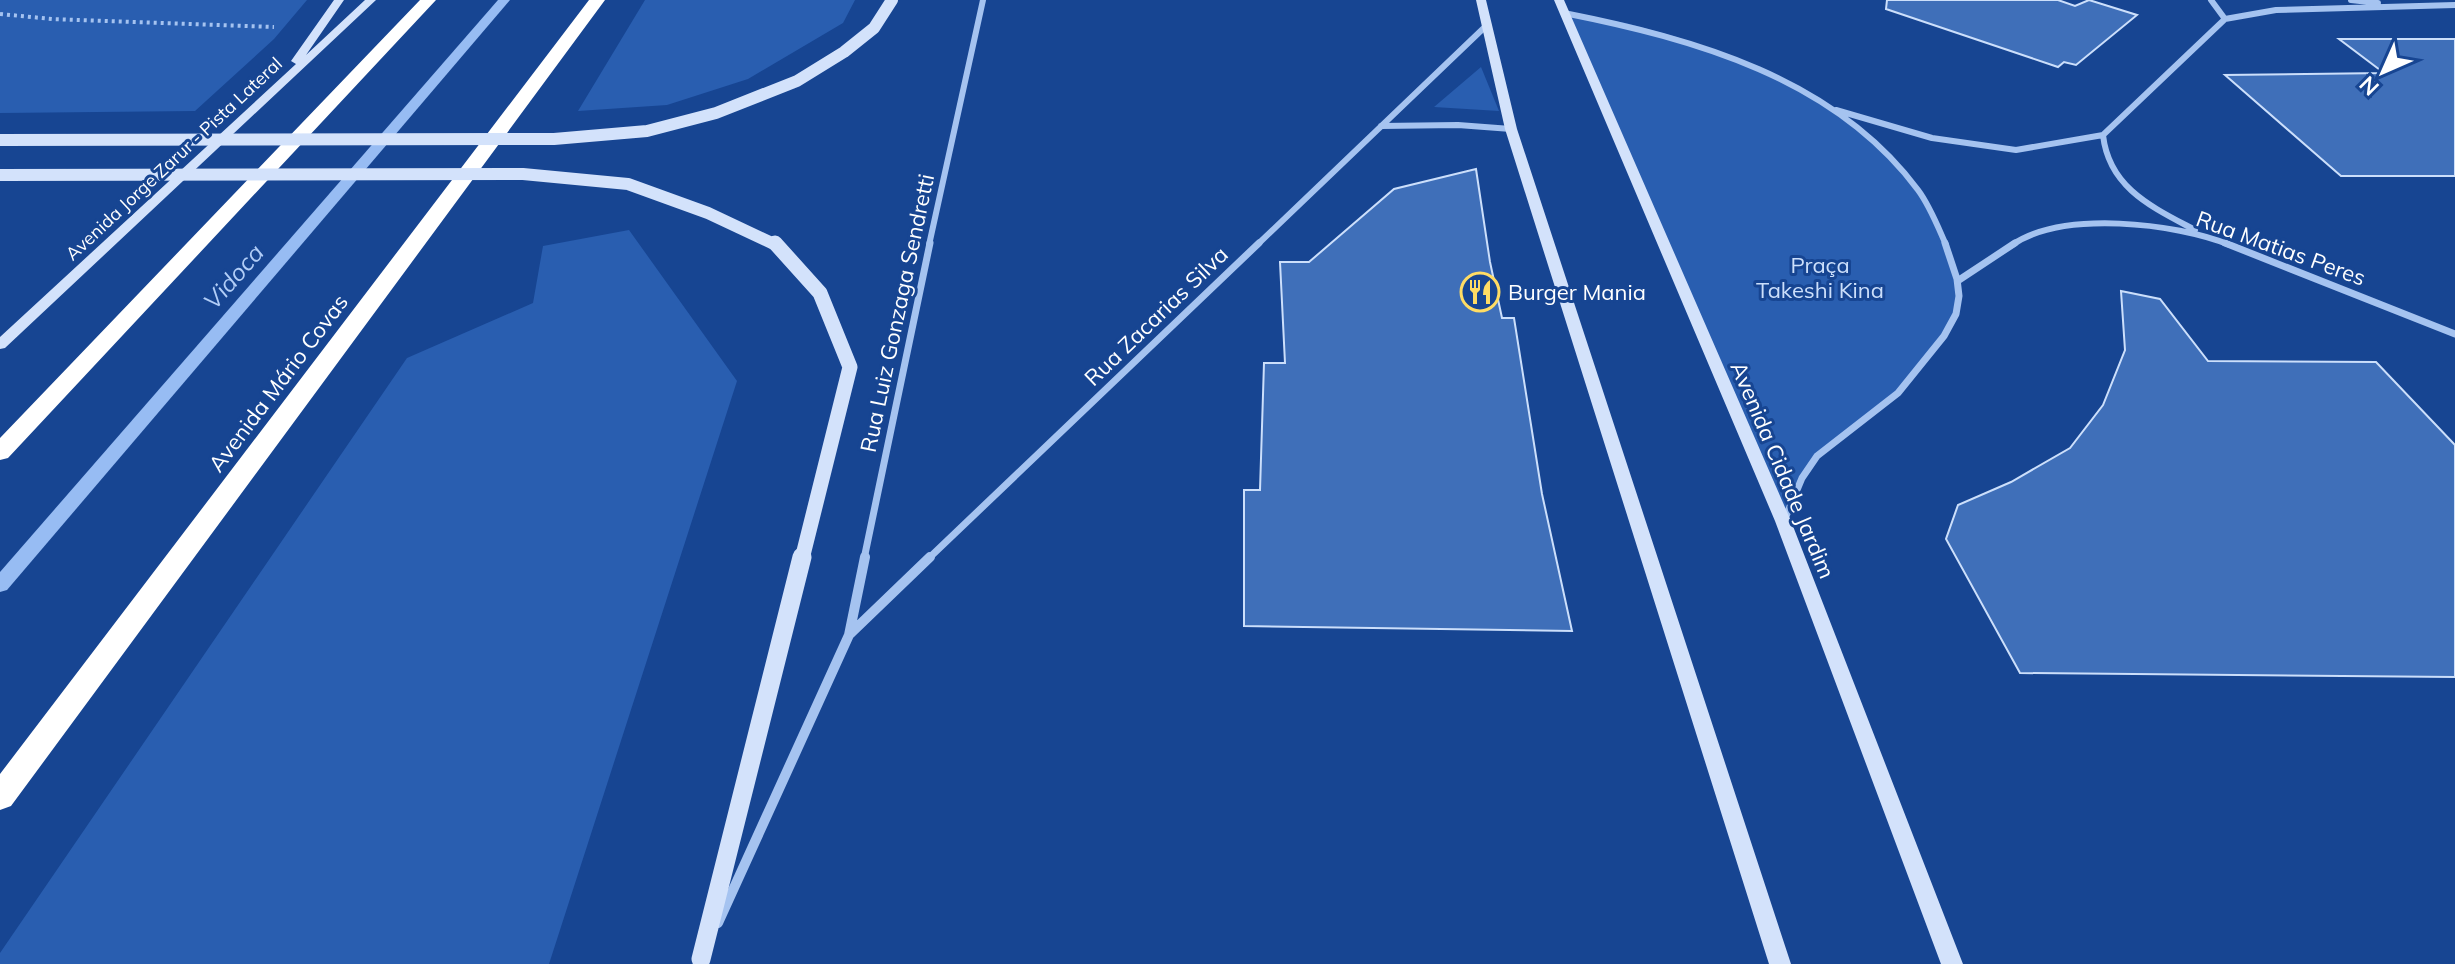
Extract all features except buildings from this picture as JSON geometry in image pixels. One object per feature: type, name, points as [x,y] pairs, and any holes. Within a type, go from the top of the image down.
[{"type":"highway","points":[[0,452],[428,0]]},
{"type":"highway","name":"Avenida Mário Covas","points":[[0,797],[597,0]]},
{"type":"main road","points":[[277,89],[339,0]]},
{"type":"main road","name":"Avenida Jorge Zarur - Pista Lateral","points":[[0,345],[371,0]]},
{"type":"main road","points":[[0,140],[554,139],[647,131],[716,113],[797,81],[844,52],[874,28],[892,0]]},
{"type":"main road","points":[[1481,0],[1511,129],[1780,964]]},
{"type":"main road","name":"Avenida Cidade Jardim","points":[[1561,6],[1783,521],[1952,964]]},
{"type":"main road","points":[[0,175],[523,174],[628,184],[708,213],[774,242],[820,293],[850,367],[701,961]]},
{"type":"street","name":"Rua Luiz Gonzaga Sendretti","points":[[849,635],[983,0]]},
{"type":"street","points":[[2211,0],[2225,19]]},
{"type":"street","points":[[2351,0],[2410,6]]},
{"type":"street","points":[[1832,108],[1971,146],[2016,150],[2103,135],[2225,19],[2276,10],[2455,5]]},
{"type":"street","points":[[1561,6],[1677,37],[1783,79],[1832,108],[1879,144],[1911,178],[1937,219],[1959,280],[1956,313],[1935,350],[1892,398],[1854,424],[1809,466],[1783,521]]},
{"type":"street","name":"Rua Zacarias Silva","points":[[849,635],[1488,24]]},
{"type":"street","points":[[1381,126],[1458,125],[1511,129]]},
{"type":"street","points":[[2103,135],[2107,160],[2122,180],[2151,206],[2198,232]]},
{"type":"street","name":"Rua Matias Peres","points":[[1959,280],[2026,235],[2049,227],[2095,223],[2198,232],[2455,334]]},
{"type":"street","points":[[701,961],[849,635]]},
{"type":"path","points":[[0,14],[52,19],[319,29]]},
{"type":"green space","points":[[0,0],[307,0],[274,39],[195,111],[0,113]]},
{"type":"green space","points":[[645,0],[855,0],[843,23],[748,79],[667,105],[578,111]]},
{"type":"green space","name":"Praça Takeshi Kina","points":[[1564,13],[1626,23],[1677,37],[1783,79],[1879,144],[1937,219],[1959,280],[1956,313],[1935,350],[1892,398],[1809,466],[1783,521]]},
{"type":"green space","points":[[1481,67],[1499,111],[1434,107]]},
{"type":"green space","points":[[629,230],[737,381],[549,964],[0,964],[0,953],[407,358],[533,303],[543,246]]},
{"type":"waterway","name":"Vidoca","points":[[0,585],[504,0]]},
{"type":"place","name":"Burger Mania","points":[[1480,292]]}]
